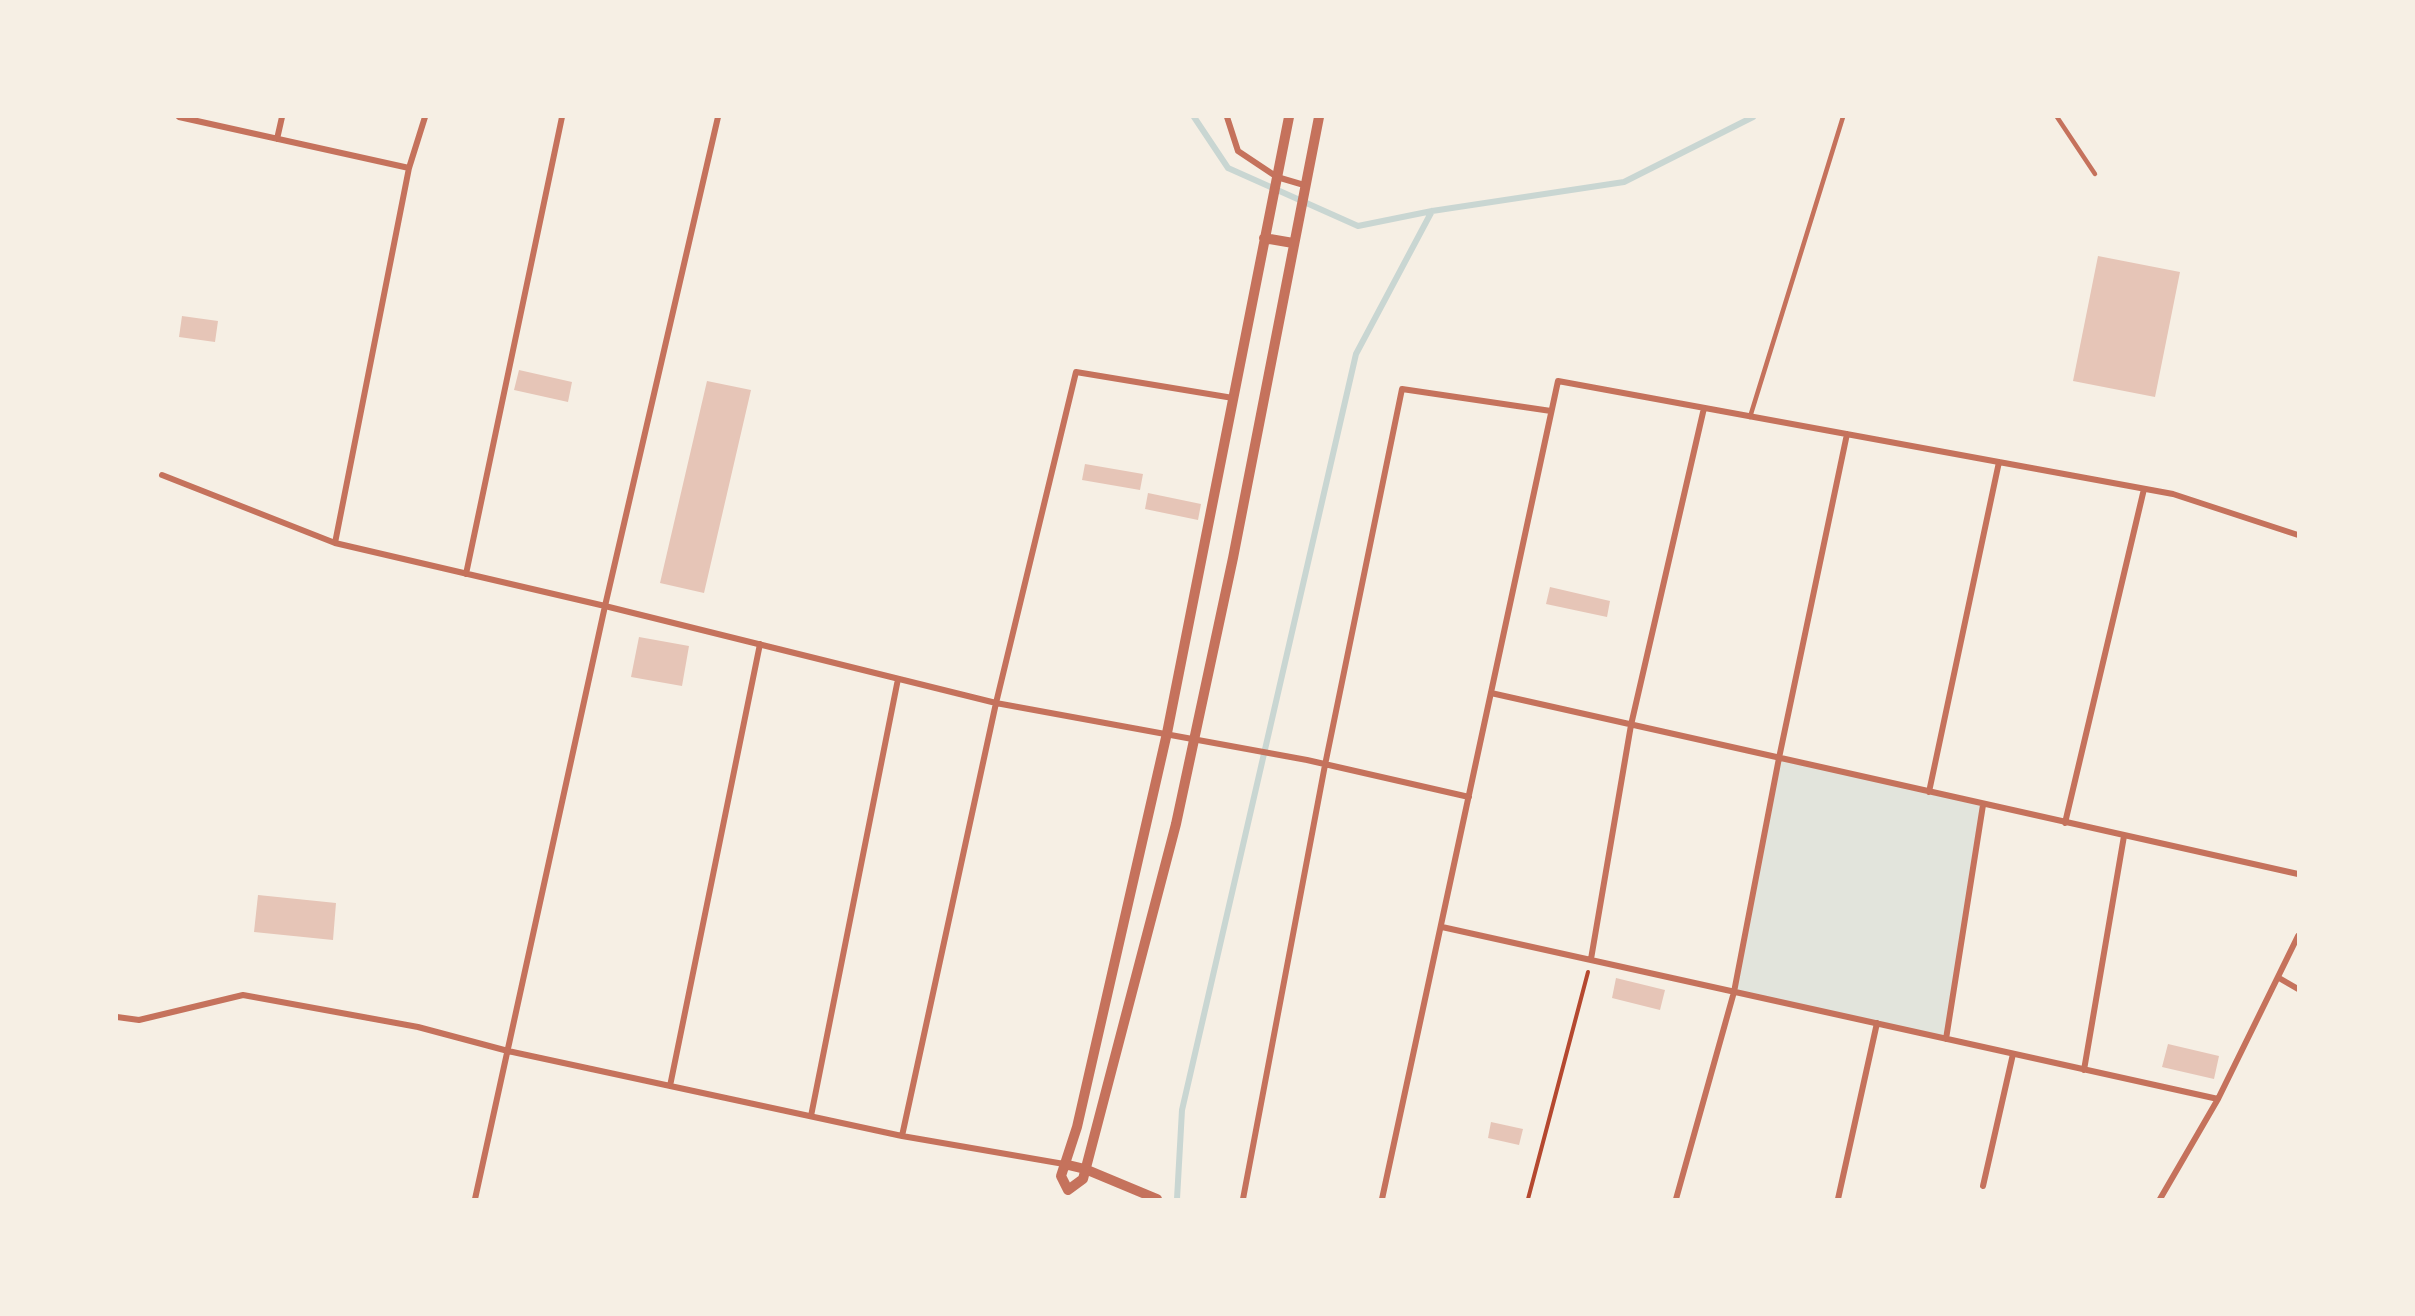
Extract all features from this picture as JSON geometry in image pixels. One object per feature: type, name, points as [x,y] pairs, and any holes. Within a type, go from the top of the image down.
[{"type":"street","points":[[179,117],[409,168]]},
{"type":"street","points":[[277,139],[282,117]]},
{"type":"street","points":[[334,543],[409,168],[425,117]]},
{"type":"street","points":[[465,574],[562,117]]},
{"type":"street","points":[[475,1199],[605,606],[718,117]]},
{"type":"street","points":[[1227,117],[1238,151],[1276,181],[1304,188]]},
{"type":"street","points":[[1289,117],[1167,733],[1077,1127],[1061,1176],[1067,1195],[1083,1179],[1176,824],[1233,558],[1319,117]]},
{"type":"street","points":[[1264,238],[1293,243]]},
{"type":"street","points":[[902,1136],[996,703],[1076,372],[1233,398]]},
{"type":"street","points":[[1382,1199],[1558,381],[2173,495],[2298,535]]},
{"type":"street","points":[[1243,1199],[1325,765],[1402,389],[1551,411]]},
{"type":"street","points":[[1591,960],[1631,725],[1704,408]]},
{"type":"street","points":[[1676,1199],[1734,992],[1779,758],[1847,434]]},
{"type":"street","points":[[1929,792],[1999,462]]},
{"type":"street","points":[[162,475],[334,543],[605,606],[996,703],[1307,760],[1469,797]]},
{"type":"street","points":[[2065,823],[2144,489]]},
{"type":"street","points":[[670,1086],[760,645]]},
{"type":"street","points":[[811,1116],[898,679]]},
{"type":"street","points":[[1491,693],[2298,874]]},
{"type":"street","points":[[1946,1039],[1983,805]]},
{"type":"street","points":[[2084,1070],[2124,836]]},
{"type":"street","points":[[1442,927],[2218,1100]]},
{"type":"street","points":[[2160,1199],[2218,1100],[2298,936]]},
{"type":"street","points":[[2279,978],[2298,989]]},
{"type":"street","points":[[117,1017],[139,1020],[243,995],[418,1027],[508,1051],[902,1136],[1085,1168],[1157,1199]]},
{"type":"street","points":[[1838,1199],[1877,1023]]},
{"type":"street","points":[[1983,1186],[2013,1054]]},
{"type":"lane","points":[[1750,417],[1843,117]]},
{"type":"lane","points":[[2057,117],[2095,174]]},
{"type":"path","points":[[1528,1199],[1591,960]]},
{"type":"shaded area","points":[[1779,758],[1983,805],[1946,1039],[1734,992]]},
{"type":"building","points":[[2098,256],[2180,272],[2155,397],[2073,381]]},
{"type":"building","points":[[182,316],[218,321],[215,342],[179,337]]},
{"type":"building","points":[[519,370],[572,382],[568,402],[514,390]]},
{"type":"building","points":[[707,381],[751,390],[704,593],[660,583]]},
{"type":"building","points":[[1085,464],[1143,474],[1140,490],[1082,480]]},
{"type":"building","points":[[1148,493],[1201,504],[1198,520],[1145,509]]},
{"type":"building","points":[[1550,587],[1610,601],[1607,617],[1546,604]]},
{"type":"building","points":[[639,637],[689,646],[682,686],[631,677]]},
{"type":"building","points":[[258,895],[336,903],[333,940],[254,932]]},
{"type":"building","points":[[1616,978],[1665,990],[1660,1010],[1612,998]]},
{"type":"building","points":[[2168,1044],[2219,1056],[2214,1079],[2162,1067]]},
{"type":"building","points":[[1491,1122],[1523,1129],[1519,1145],[1488,1138]]},
{"type":"waterway","points":[[1194,117],[1228,168],[1358,226],[1432,211],[1624,182],[1753,117]]},
{"type":"waterway","points":[[1177,1199],[1182,1110],[1356,354],[1432,211]]}]
